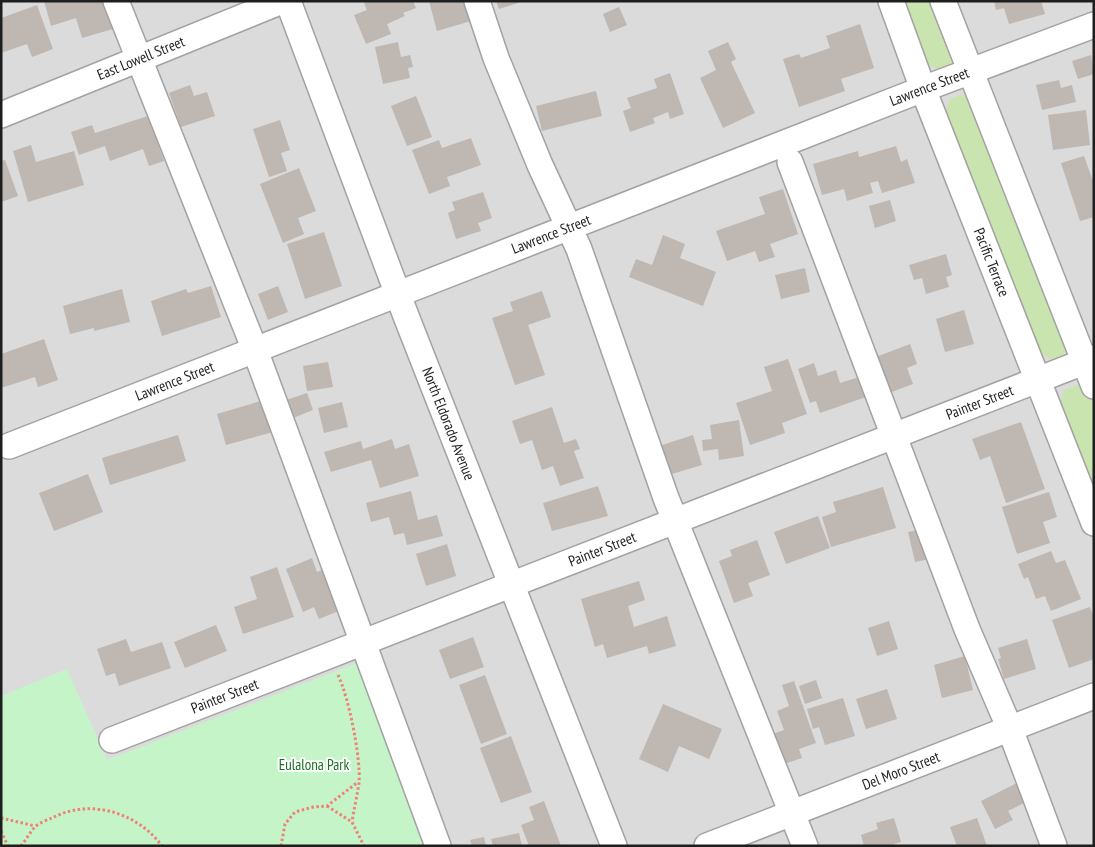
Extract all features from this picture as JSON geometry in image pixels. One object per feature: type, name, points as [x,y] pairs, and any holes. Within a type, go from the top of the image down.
[{"type":"street","points":[[116,1],[255,350],[438,846]]},
{"type":"street","name":"East Lowell Street","points":[[1,115],[282,1]]},
{"type":"street","name":"North Eldorado Avenue","points":[[288,1],[398,294],[614,846]]},
{"type":"street","points":[[476,1],[496,58],[540,165],[570,228],[643,436],[805,846]]},
{"type":"street","name":"Pacific Terrace","points":[[891,1],[923,89],[1094,523]]},
{"type":"street","points":[[943,1],[1089,360],[1094,386]]},
{"type":"street","name":"Lawrence Street","points":[[9,446],[923,89],[1094,25]]},
{"type":"street","points":[[790,162],[967,629],[1010,729],[1054,846]]},
{"type":"street","name":"Painter Street","points":[[112,740],[1089,360]]},
{"type":"street","name":"Del Moro Street","points":[[707,846],[1094,696]]},
{"type":"path","points":[[329,656],[345,689],[358,763],[359,781],[352,822]]},
{"type":"path","points":[[326,806],[359,781]]},
{"type":"path","points":[[281,846],[285,824],[295,812],[313,806],[326,806],[352,822],[364,846]]},
{"type":"path","points":[[21,846],[35,826],[59,814],[85,808],[110,811],[139,823],[151,831],[162,846]]},
{"type":"path","points":[[1,818],[35,826]]},
{"type":"path","points":[[1,831],[8,846]]},
{"type":"shaded area","points":[[1,1],[1094,1],[1094,846],[1,846]]},
{"type":"green space","points":[[901,1],[936,1],[956,53],[951,65],[935,69],[924,61]]},
{"type":"green space","points":[[965,94],[976,99],[1070,343],[1066,355],[1050,359],[1039,351],[946,110],[950,99]]},
{"type":"green space","points":[[1078,385],[1090,390],[1094,400],[1094,490],[1060,402],[1064,390]]},
{"type":"green space","name":"Eulalona Park","points":[[360,662],[431,846],[1,846],[1,696],[67,669],[107,760]]},
{"type":"building","points":[[44,1],[105,1],[113,29],[82,38],[76,18],[51,26]]},
{"type":"building","points":[[370,1],[413,1],[416,8],[403,13],[405,16],[387,24],[391,34],[366,44],[354,15],[367,10],[364,3]]},
{"type":"building","points":[[429,1],[465,1],[471,21],[437,31]]},
{"type":"building","points":[[496,1],[521,1],[521,2],[499,9]]},
{"type":"building","points":[[994,1],[1041,1],[1045,14],[1009,24],[1004,8],[996,10]]},
{"type":"building","points":[[37,5],[53,49],[32,57],[27,44],[1,53],[1,18]]},
{"type":"building","points":[[619,7],[627,25],[610,32],[603,14]]},
{"type":"building","points":[[860,24],[874,68],[841,79],[845,91],[799,107],[783,59],[799,54],[801,58],[830,48],[826,36]]},
{"type":"building","points":[[398,42],[401,57],[410,55],[413,67],[408,68],[410,78],[383,84],[375,47]]},
{"type":"building","points":[[728,42],[736,59],[731,62],[755,113],[723,128],[700,78],[716,70],[708,51]]},
{"type":"building","points":[[1091,55],[1094,74],[1078,79],[1072,61]]},
{"type":"building","points":[[670,73],[684,114],[670,119],[668,112],[653,118],[655,123],[630,132],[623,111],[631,108],[627,98],[657,88],[654,79]]},
{"type":"building","points":[[1059,80],[1061,88],[1072,85],[1076,102],[1042,110],[1036,85]]},
{"type":"building","points":[[190,85],[194,96],[207,92],[215,116],[181,127],[169,93]]},
{"type":"building","points":[[596,91],[602,116],[542,131],[536,106]]},
{"type":"building","points":[[416,96],[432,137],[407,146],[391,106]]},
{"type":"building","points":[[1086,110],[1090,145],[1053,150],[1048,115]]},
{"type":"building","points":[[148,116],[164,161],[149,166],[143,149],[110,161],[105,146],[79,155],[71,132],[92,125],[95,133]]},
{"type":"building","points":[[280,120],[290,150],[281,153],[287,171],[269,177],[253,129]]},
{"type":"building","points":[[471,138],[481,165],[447,177],[450,186],[429,194],[412,150],[439,140],[442,148]]},
{"type":"building","points":[[31,145],[36,162],[74,151],[84,185],[28,202],[13,151]]},
{"type":"building","points":[[896,146],[901,162],[907,159],[915,183],[882,193],[878,181],[870,183],[873,193],[847,201],[844,189],[822,195],[813,164],[858,151],[859,157]]},
{"type":"building","points":[[1084,156],[1094,184],[1094,217],[1080,221],[1061,163]]},
{"type":"building","points":[[5,160],[18,196],[1,202],[1,161]]},
{"type":"building","points":[[299,168],[316,211],[298,218],[304,234],[283,243],[260,184]]},
{"type":"building","points":[[783,189],[798,234],[770,244],[775,257],[759,262],[755,251],[727,261],[716,231],[765,214],[759,197]]},
{"type":"building","points":[[483,192],[492,218],[478,223],[481,231],[456,239],[448,213],[455,210],[452,202]]},
{"type":"building","points":[[890,200],[896,221],[875,228],[869,206]]},
{"type":"building","points":[[324,232],[342,286],[305,299],[287,244]]},
{"type":"building","points":[[663,235],[685,244],[680,258],[716,272],[703,306],[629,277],[636,259],[652,265]]},
{"type":"building","points":[[946,254],[952,275],[946,277],[949,287],[926,294],[922,278],[914,280],[909,265]]},
{"type":"building","points":[[805,268],[810,292],[781,299],[775,275]]},
{"type":"building","points":[[211,286],[221,317],[162,336],[151,301],[186,289],[188,293]]},
{"type":"building","points":[[278,286],[288,312],[268,320],[258,294]]},
{"type":"building","points":[[122,289],[130,322],[94,331],[94,328],[70,334],[63,306]]},
{"type":"building","points":[[542,291],[551,317],[528,325],[545,375],[515,385],[492,318],[513,311],[510,302]]},
{"type":"building","points":[[964,310],[974,344],[945,352],[936,319]]},
{"type":"building","points":[[44,339],[58,380],[38,387],[35,377],[1,388],[1,354]]},
{"type":"building","points":[[910,344],[917,364],[907,368],[913,384],[889,393],[876,357]]},
{"type":"building","points":[[788,359],[807,414],[782,423],[785,433],[750,445],[736,403],[772,391],[764,367]]},
{"type":"building","points":[[328,362],[333,387],[307,391],[303,366]]},
{"type":"building","points":[[814,363],[818,376],[836,370],[840,383],[859,377],[866,397],[820,413],[816,401],[810,403],[798,369]]},
{"type":"building","points":[[307,393],[313,410],[293,418],[286,400]]},
{"type":"building","points":[[264,400],[273,432],[226,445],[217,414]]},
{"type":"building","points":[[342,402],[348,427],[324,433],[318,408]]},
{"type":"building","points":[[552,407],[564,443],[576,439],[580,449],[574,451],[584,478],[560,486],[553,466],[542,470],[532,440],[520,444],[512,421]]},
{"type":"building","points":[[739,420],[744,456],[719,460],[718,449],[703,451],[702,440],[712,439],[710,425]]},
{"type":"building","points":[[1021,422],[1045,489],[1006,503],[990,456],[980,460],[972,439]]},
{"type":"building","points":[[178,435],[186,461],[110,485],[102,458]]},
{"type":"building","points":[[693,435],[702,465],[665,476],[656,447]]},
{"type":"building","points":[[392,439],[395,449],[409,444],[419,476],[380,488],[371,460],[331,472],[324,452],[361,441],[363,449]]},
{"type":"building","points":[[88,474],[103,512],[54,531],[39,493]]},
{"type":"building","points":[[598,486],[608,516],[552,531],[543,503]]},
{"type":"building","points":[[883,487],[896,528],[831,547],[822,517],[836,512],[833,502]]},
{"type":"building","points":[[411,491],[418,520],[437,515],[443,536],[407,545],[404,533],[394,535],[389,517],[371,522],[366,503]]},
{"type":"building","points":[[1049,492],[1057,517],[1043,522],[1050,543],[1017,554],[1002,507]]},
{"type":"building","points":[[818,516],[830,548],[786,564],[774,532]]},
{"type":"building","points":[[924,529],[930,559],[915,562],[908,532]]},
{"type":"building","points":[[757,540],[770,575],[748,583],[753,596],[734,603],[719,561],[732,556],[730,550]]},
{"type":"building","points":[[447,544],[456,576],[426,586],[416,554]]},
{"type":"building","points":[[1051,551],[1056,563],[1065,560],[1081,599],[1051,611],[1045,596],[1036,599],[1028,577],[1024,579],[1018,564]]},
{"type":"building","points":[[312,558],[317,572],[330,567],[346,608],[319,619],[314,607],[303,612],[286,569]]},
{"type":"building","points":[[277,567],[294,617],[243,634],[234,607],[257,599],[250,577]]},
{"type":"building","points":[[639,581],[645,600],[628,606],[634,627],[667,616],[676,646],[649,654],[647,646],[607,658],[603,644],[595,647],[581,599]]},
{"type":"building","points":[[1090,607],[1094,618],[1094,659],[1069,668],[1052,620]]},
{"type":"building","points":[[889,621],[898,649],[877,656],[868,628]]},
{"type":"building","points":[[216,625],[227,651],[185,668],[174,642]]},
{"type":"building","points":[[473,637],[484,667],[450,679],[439,650]]},
{"type":"building","points":[[126,639],[131,652],[162,642],[171,668],[119,686],[115,673],[106,676],[97,649]]},
{"type":"building","points":[[1027,639],[1036,669],[1004,679],[998,659],[1001,658],[998,648]]},
{"type":"building","points":[[965,656],[973,690],[942,698],[934,665]]},
{"type":"building","points":[[485,675],[507,734],[481,744],[459,685]]},
{"type":"building","points":[[816,680],[822,698],[805,704],[799,686]]},
{"type":"building","points":[[794,681],[816,743],[799,749],[802,758],[784,764],[773,734],[784,730],[777,711],[789,706],[782,685]]},
{"type":"building","points":[[887,689],[897,719],[866,729],[856,699]]},
{"type":"building","points":[[843,698],[855,736],[825,745],[819,727],[813,729],[807,709]]},
{"type":"building","points":[[663,704],[722,729],[709,759],[679,746],[668,772],[639,759]]},
{"type":"building","points":[[511,736],[532,792],[501,803],[480,748]]},
{"type":"building","points":[[1017,783],[1026,802],[1008,811],[1013,820],[995,829],[981,801]]},
{"type":"building","points":[[544,801],[561,846],[529,846],[521,825],[534,820],[529,807]]},
{"type":"building","points":[[894,818],[901,842],[894,844],[894,846],[864,846],[861,835],[878,829],[876,823]]},
{"type":"building","points":[[977,818],[987,846],[957,846],[950,827]]},
{"type":"building","points":[[519,833],[522,846],[493,846],[491,839]]},
{"type":"building","points":[[484,837],[486,846],[472,846],[470,840]]}]
